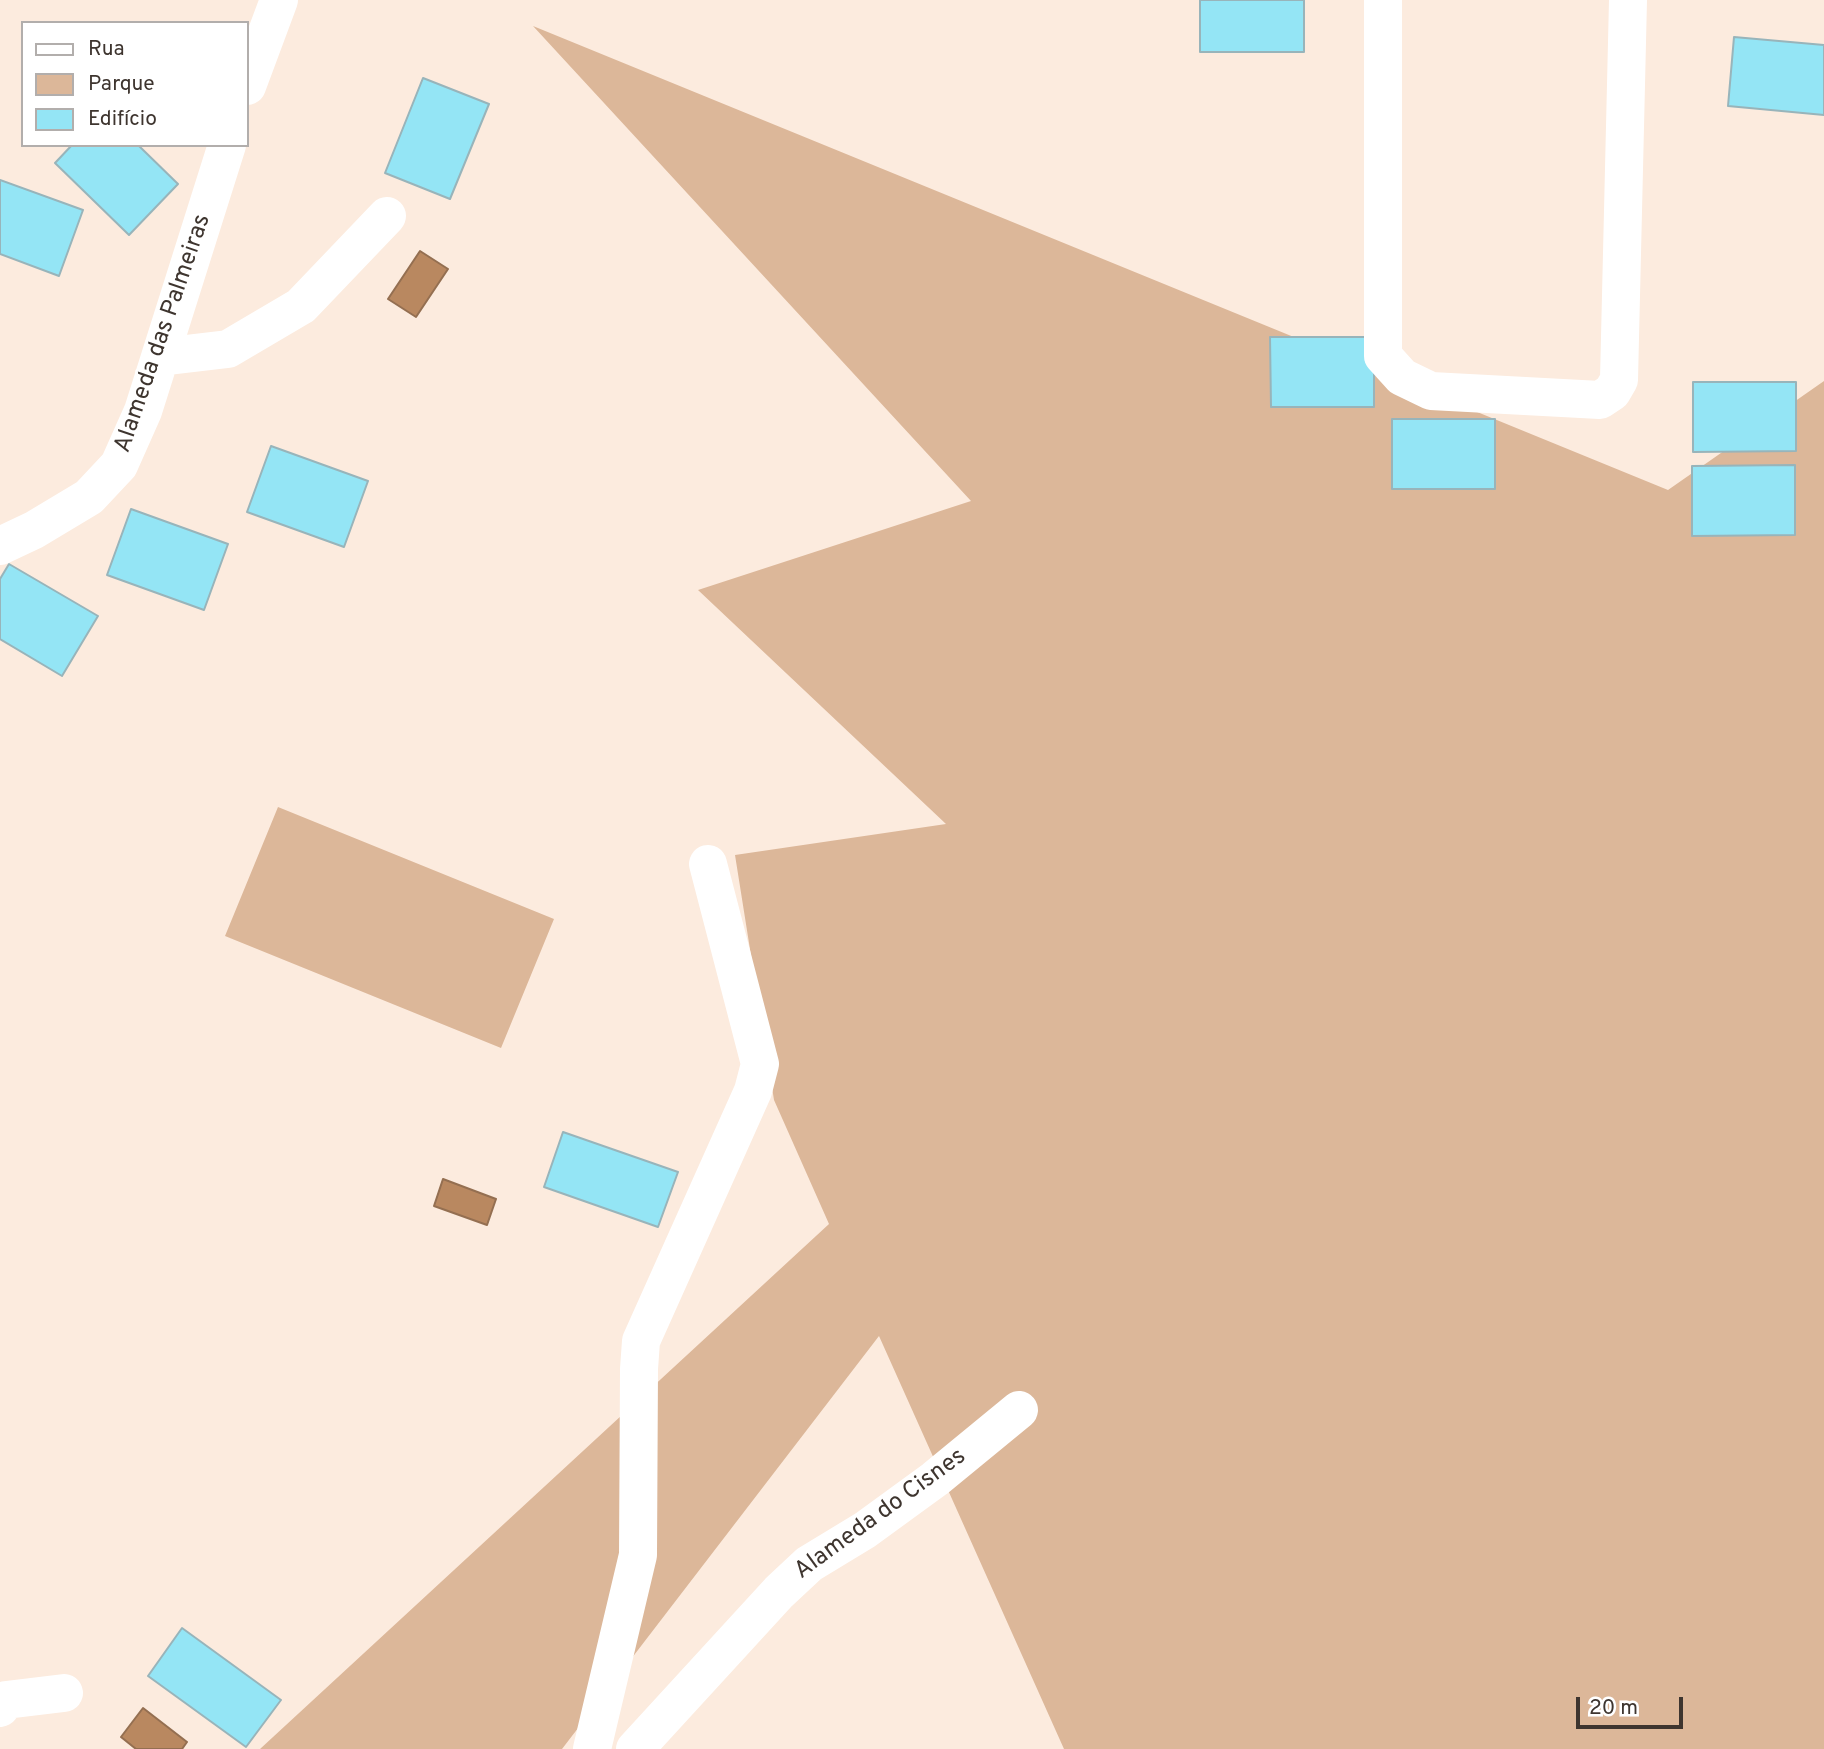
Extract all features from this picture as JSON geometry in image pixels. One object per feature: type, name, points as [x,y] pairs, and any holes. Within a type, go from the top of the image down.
[{"type":"street","points":[[248,83],[279,0]]},
{"type":"street","points":[[1384,0],[1383,356],[1402,377],[1431,391],[1600,400],[1612,392],[1619,380],[1628,0]]},
{"type":"street","name":"Alameda das Palmeiras","points":[[0,546],[34,530],[89,497],[119,466],[143,411],[226,147]]},
{"type":"street","points":[[160,357],[228,349],[301,306],[387,216]]},
{"type":"street","points":[[592,1749],[638,1555],[641,1341],[753,1091],[760,1064],[708,864]]},
{"type":"street","name":"Alameda do Cisnes","points":[[635,1749],[779,1592],[809,1564],[865,1530],[935,1479],[1018,1410]]},
{"type":"street","points":[[0,1708],[6,1700],[64,1693]]},
{"type":"green space","points":[[533,26],[1668,490],[1824,381],[1824,1749],[1064,1749],[879,1336],[562,1749],[260,1749],[829,1224],[774,1100],[735,855],[946,824],[698,590],[971,501]]},
{"type":"green space","points":[[278,807],[554,919],[501,1048],[225,936]]},
{"type":"shaded area","points":[[420,251],[448,269],[416,317],[388,299]]},
{"type":"shaded area","points":[[443,1179],[496,1199],[487,1225],[434,1206]]},
{"type":"shaded area","points":[[143,1708],[187,1742],[182,1749],[136,1749],[121,1737]]},
{"type":"building","points":[[1200,0],[1304,0],[1304,52],[1200,52]]},
{"type":"building","points":[[1734,37],[1824,45],[1824,115],[1728,106]]},
{"type":"building","points":[[423,78],[489,104],[450,199],[385,173]]},
{"type":"building","points":[[70,147],[140,147],[178,184],[129,235],[55,163]]},
{"type":"building","points":[[0,180],[83,210],[59,276],[0,254]]},
{"type":"building","points":[[1270,337],[1374,337],[1374,407],[1271,407]]},
{"type":"building","points":[[1693,382],[1796,382],[1796,451],[1693,452]]},
{"type":"building","points":[[1392,419],[1495,419],[1495,489],[1392,489]]},
{"type":"building","points":[[271,446],[368,481],[344,547],[247,512]]},
{"type":"building","points":[[1795,465],[1795,535],[1692,536],[1692,466]]},
{"type":"building","points":[[131,509],[228,544],[204,610],[107,575]]},
{"type":"building","points":[[9,564],[98,616],[62,676],[0,639],[0,579]]},
{"type":"building","points":[[563,1132],[678,1172],[658,1227],[544,1187]]},
{"type":"building","points":[[182,1628],[281,1700],[246,1747],[148,1676]]}]
